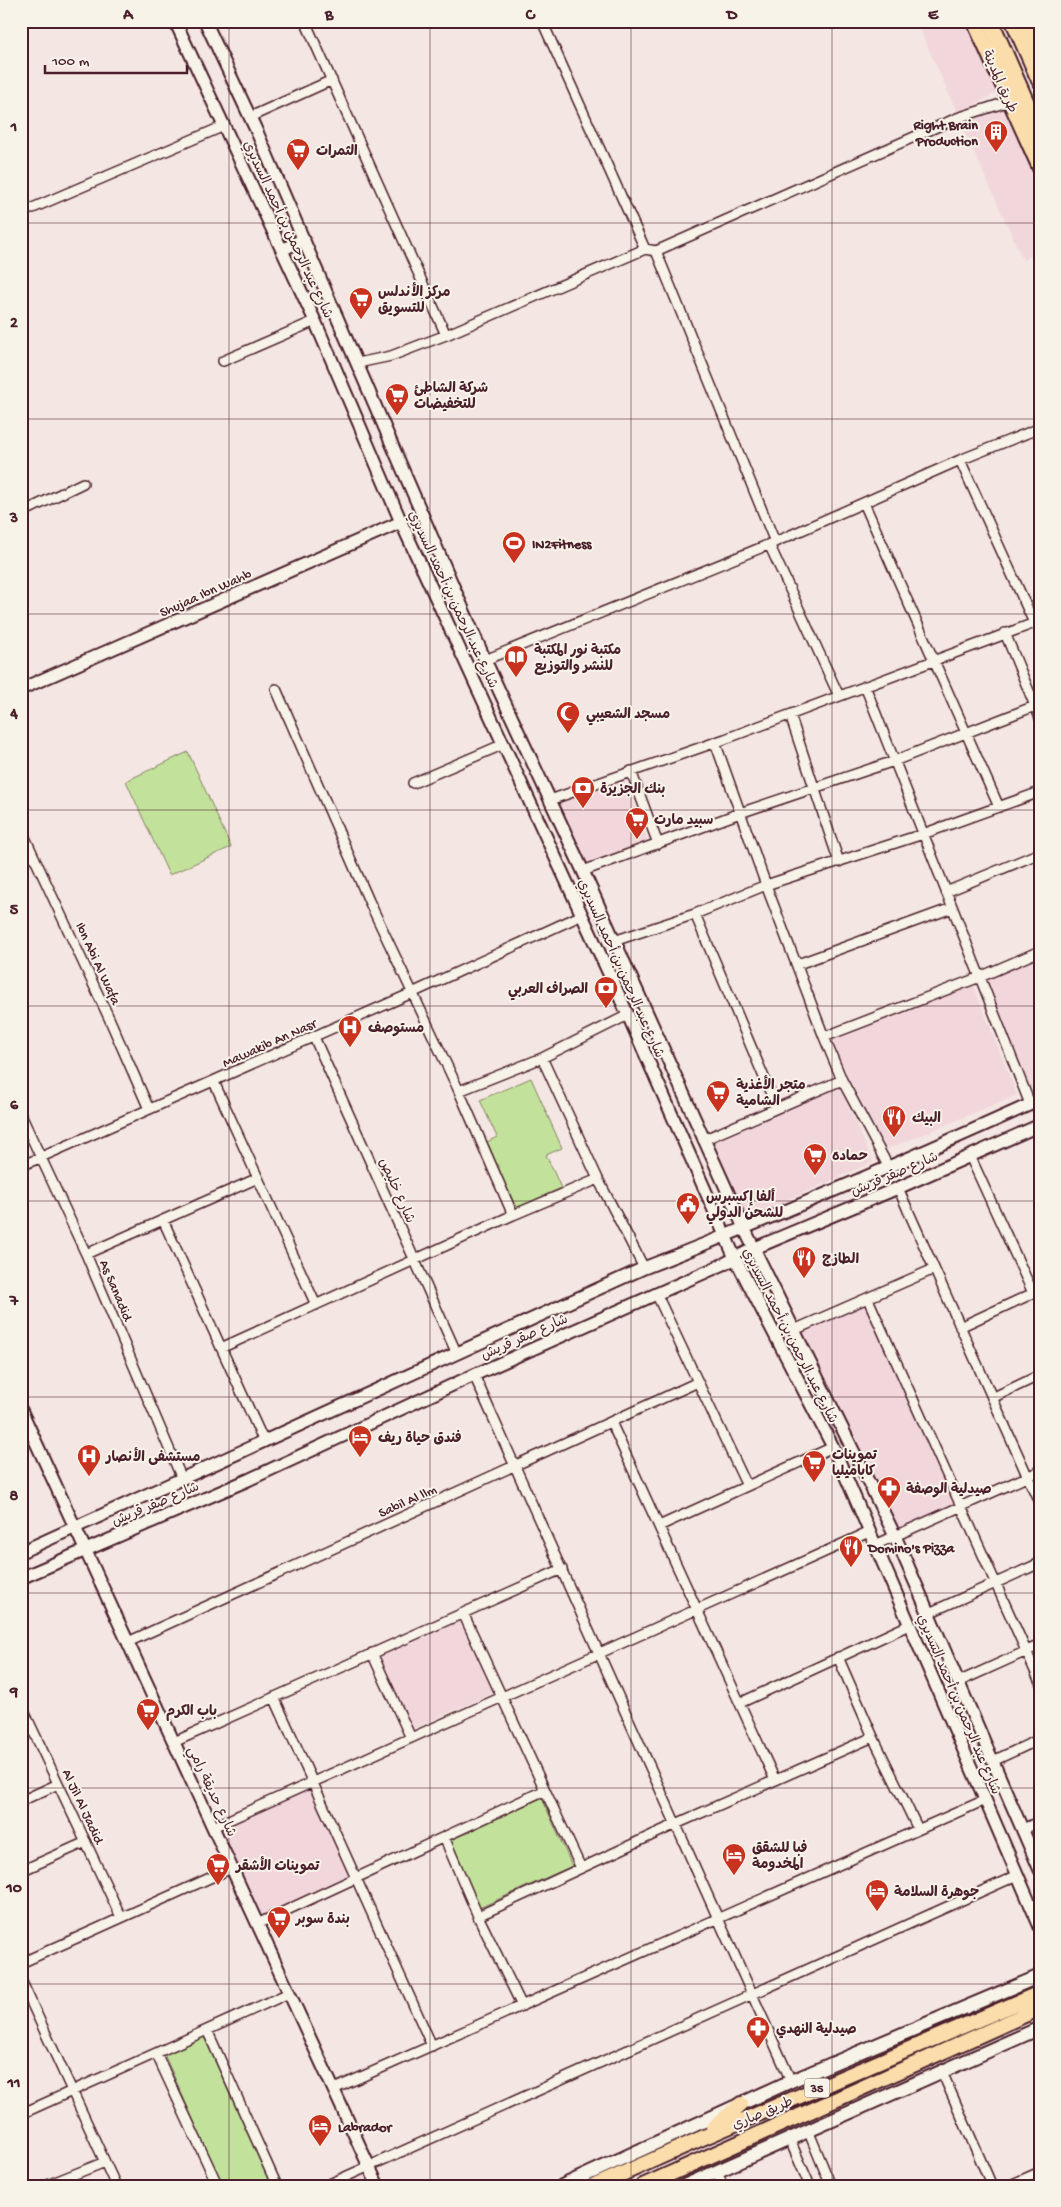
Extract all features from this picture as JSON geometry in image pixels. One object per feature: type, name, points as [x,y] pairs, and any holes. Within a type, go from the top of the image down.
[{"type":"highway","points":[[990,21],[1038,131]]},
{"type":"highway","points":[[1014,21],[1040,80]]},
{"type":"main road","name":"طريق المدينة","points":[[974,21],[1040,168]]},
{"type":"main road","points":[[1026,21],[1040,51]]},
{"type":"main road","points":[[562,2186],[791,2081],[1040,1976]]},
{"type":"main road","name":"طريق صاري","points":[[595,2186],[1040,1993]]},
{"type":"main road","name":"طريق صاري","points":[[643,2186],[1040,2008]]},
{"type":"main road","points":[[684,2186],[1040,2028]]},
{"type":"main road","points":[[702,2138],[741,2104]]},
{"type":"street","name":"شارع عبد الرحمن بن أحمد السديري","points":[[175,21],[315,321],[401,522],[628,1015],[725,1237],[833,1448],[1018,1875],[1035,1904],[1040,1927]]},
{"type":"street","name":"شارع عبد الرحمن بن أحمد السديري","points":[[205,21],[250,117],[358,362],[485,660],[583,871],[744,1228],[895,1536],[1040,1870]]},
{"type":"street","points":[[306,21],[446,335]]},
{"type":"street","points":[[542,21],[646,249]]},
{"type":"street","points":[[250,117],[332,80]]},
{"type":"street","points":[[358,362],[390,356],[446,335],[646,249],[656,251],[957,118],[1010,101]]},
{"type":"street","points":[[21,214],[224,126]]},
{"type":"street","points":[[282,250],[304,239]]},
{"type":"street","points":[[656,251],[772,543],[839,696]]},
{"type":"street","points":[[223,361],[315,321]]},
{"type":"street","points":[[485,660],[772,543],[960,460],[1040,428]]},
{"type":"street","points":[[550,800],[790,715],[1037,622],[960,460]]},
{"type":"street","points":[[21,513],[83,483]]},
{"type":"street","points":[[864,503],[999,807]]},
{"type":"street","name":"Shujaa Ibn Wahb","points":[[21,688],[401,522]]},
{"type":"street","points":[[1005,633],[1037,705],[1040,718]]},
{"type":"street","points":[[865,686],[980,977],[1035,1102]]},
{"type":"street","points":[[276,689],[513,1215]]},
{"type":"street","points":[[583,871],[740,813],[894,761],[1037,705]]},
{"type":"street","points":[[790,715],[839,862]]},
{"type":"street","points":[[715,742],[766,885],[798,964],[824,1038],[842,1080],[888,1168]]},
{"type":"street","points":[[413,783],[504,744]]},
{"type":"street","points":[[631,771],[658,844]]},
{"type":"street","points":[[614,941],[694,914],[766,885],[924,834],[1040,792]]},
{"type":"street","name":"Ibn Abi Al Wafa","points":[[21,829],[110,1018],[149,1109]]},
{"type":"street","points":[[946,892],[1040,853]]},
{"type":"street","points":[[798,964],[952,908]]},
{"type":"street","points":[[694,914],[777,1108]]},
{"type":"street","name":"Mawakib An Nasr","points":[[21,1166],[412,994],[582,915]]},
{"type":"street","points":[[824,1038],[980,977],[1040,950]]},
{"type":"street","points":[[459,1092],[542,1058],[628,1015]]},
{"type":"street","name":"شارع خليص","points":[[314,1037],[457,1354]]},
{"type":"street","points":[[542,1058],[598,1179],[644,1268]]},
{"type":"street","points":[[703,1140],[842,1080]]},
{"type":"street","points":[[214,1082],[316,1305]]},
{"type":"street","name":"شارع صقر قريش","points":[[21,1552],[644,1268],[725,1237],[888,1168],[1035,1102]]},
{"type":"street","name":"As Sanadid","points":[[21,1115],[86,1254],[182,1479]]},
{"type":"street","points":[[993,1121],[1003,1141]]},
{"type":"street","name":"شارع صقر قريش","points":[[21,1578],[248,1480],[755,1248],[898,1188],[1040,1124]]},
{"type":"street","points":[[960,1327],[1036,1291],[970,1156]]},
{"type":"street","points":[[86,1254],[258,1178]]},
{"type":"street","points":[[221,1348],[513,1215],[598,1179]]},
{"type":"street","points":[[898,1188],[1040,1504]]},
{"type":"street","points":[[163,1220],[264,1442]]},
{"type":"street","points":[[794,1330],[934,1269]]},
{"type":"street","points":[[656,1294],[747,1486]]},
{"type":"street","points":[[868,1299],[1040,1682]]},
{"type":"street","points":[[474,1375],[791,2081]]},
{"type":"street","points":[[992,1398],[1040,1375]]},
{"type":"street","name":"Sabil Al llm","points":[[128,1642],[698,1382]]},
{"type":"street","name":"شارع حديقة رامي","points":[[21,1410],[378,2186]]},
{"type":"street","points":[[611,1422],[776,1780]]},
{"type":"street","points":[[659,1526],[833,1448]]},
{"type":"street","points":[[875,1545],[1040,1472]]},
{"type":"street","points":[[213,1827],[869,1532]]},
{"type":"street","points":[[928,1613],[1040,1563]]},
{"type":"street","points":[[174,1742],[562,1568]]},
{"type":"street","points":[[463,1613],[543,1791],[581,1868]]},
{"type":"street","points":[[740,1703],[909,1625]]},
{"type":"street","points":[[958,1682],[1040,1645]]},
{"type":"street","points":[[372,1653],[411,1738]]},
{"type":"street","points":[[838,1658],[918,1829]]},
{"type":"street","points":[[274,1697],[314,1781],[432,2046]]},
{"type":"street","name":"Al Jil Al Jadid","points":[[22,1706],[121,1918]]},
{"type":"street","points":[[478,1916],[676,1824],[873,1736]]},
{"type":"street","points":[[993,1761],[1040,1739]]},
{"type":"street","points":[[21,1801],[58,1784]]},
{"type":"street","points":[[257,1924],[543,1791]]},
{"type":"street","points":[[334,2089],[985,1800]]},
{"type":"street","points":[[1023,1829],[1040,1821]]},
{"type":"street","points":[[444,1837],[478,1916],[522,2006]]},
{"type":"street","points":[[21,1871],[86,1842]]},
{"type":"street","points":[[21,1963],[232,1868]]},
{"type":"street","points":[[325,2186],[1018,1875]]},
{"type":"street","points":[[21,1980],[116,2186]]},
{"type":"street","points":[[21,2114],[289,1993]]},
{"type":"street","points":[[207,2030],[277,2186]]},
{"type":"street","points":[[156,2053],[218,2186]]},
{"type":"street","points":[[942,2072],[992,2186]]},
{"type":"street","points":[[808,2130],[831,2186]]},
{"type":"street","points":[[789,2138],[810,2186]]},
{"type":"street","points":[[45,2186],[105,2162]]},
{"type":"street","points":[[717,2171],[723,2186]]},
{"type":"street","points":[[1008,2186],[1040,2172]]},
{"type":"shaded area","points":[[916,21],[969,21],[1000,91],[958,114]]},
{"type":"shaded area","points":[[1007,100],[1040,175],[1040,252],[1023,260],[960,121]]},
{"type":"shaded area","points":[[623,777],[648,842],[584,867],[555,803]]},
{"type":"shaded area","points":[[1040,956],[1040,1093],[1031,1097],[984,981]]},
{"type":"shaded area","points":[[972,982],[1017,1095],[883,1151],[831,1039]]},
{"type":"shaded area","points":[[839,1086],[873,1162],[747,1218],[711,1141]]},
{"type":"shaded area","points":[[866,1303],[959,1504],[896,1533],[799,1331]]},
{"type":"shaded area","points":[[459,1619],[493,1693],[410,1730],[377,1656]]},
{"type":"shaded area","points":[[312,1785],[351,1876],[259,1920],[219,1827]]},
{"type":"shaded area","points":[[363,2172],[368,2186],[332,2186]]},
{"type":"green space","points":[[188,752],[231,847],[169,875],[126,781]]},
{"type":"green space","points":[[531,1078],[562,1148],[546,1155],[561,1188],[516,1208],[487,1142],[497,1137],[480,1100]]},
{"type":"green space","points":[[541,1796],[572,1866],[479,1908],[447,1838]]},
{"type":"green space","points":[[204,2036],[272,2186],[223,2186],[164,2054]]},
{"type":"place","name":"Right Brain Production","points":[[996,153]]},
{"type":"place","name":"الثمرات","points":[[298,171]]},
{"type":"place","name":"مركز الأندلس للتسويق","points":[[361,320]]},
{"type":"place","name":"شركة الشاطئ للتخفيضات","points":[[397,416]]},
{"type":"place","name":"IN2Fitness","points":[[514,564]]},
{"type":"place","name":"مكتبة نور المكتبة للنشر والتوزيع","points":[[516,678]]},
{"type":"place","name":"مسجد الشعيبي","points":[[568,734]]},
{"type":"place","name":"بنك الجزيرة","points":[[583,809]]},
{"type":"place","name":"سبيد مارت","points":[[637,840]]},
{"type":"place","name":"الصراف العربي","points":[[606,1009]]},
{"type":"place","name":"مستوصف","points":[[350,1048]]},
{"type":"place","name":"متجر الأغذية الشامية","points":[[718,1113]]},
{"type":"place","name":"البيك","points":[[894,1138]]},
{"type":"place","name":"حماده","points":[[815,1176]]},
{"type":"place","name":"ألفا إكسبرس للشحن الدولي","points":[[688,1225]]},
{"type":"place","name":"الطازج","points":[[804,1279]]},
{"type":"place","name":"فندق حياة ريف","points":[[360,1458]]},
{"type":"place","name":"مستشفى الأنصار","points":[[89,1477]]},
{"type":"place","name":"تموينات كاباميليا","points":[[814,1483]]},
{"type":"place","name":"صيدلية الوصفة","points":[[889,1509]]},
{"type":"place","name":"Domino's Pizza","points":[[851,1568]]},
{"type":"place","name":"باب الكرم","points":[[148,1731]]},
{"type":"place","name":"فبا للشقق المخدومة","points":[[734,1876]]},
{"type":"place","name":"تموينات الأشقر","points":[[218,1886]]},
{"type":"place","name":"جوهرة السلامة","points":[[877,1912]]},
{"type":"place","name":"بندة سوبر","points":[[279,1939]]},
{"type":"place","name":"صيدلية النهدي","points":[[758,2049]]},
{"type":"place","name":"Labrador","points":[[320,2147]]}]
